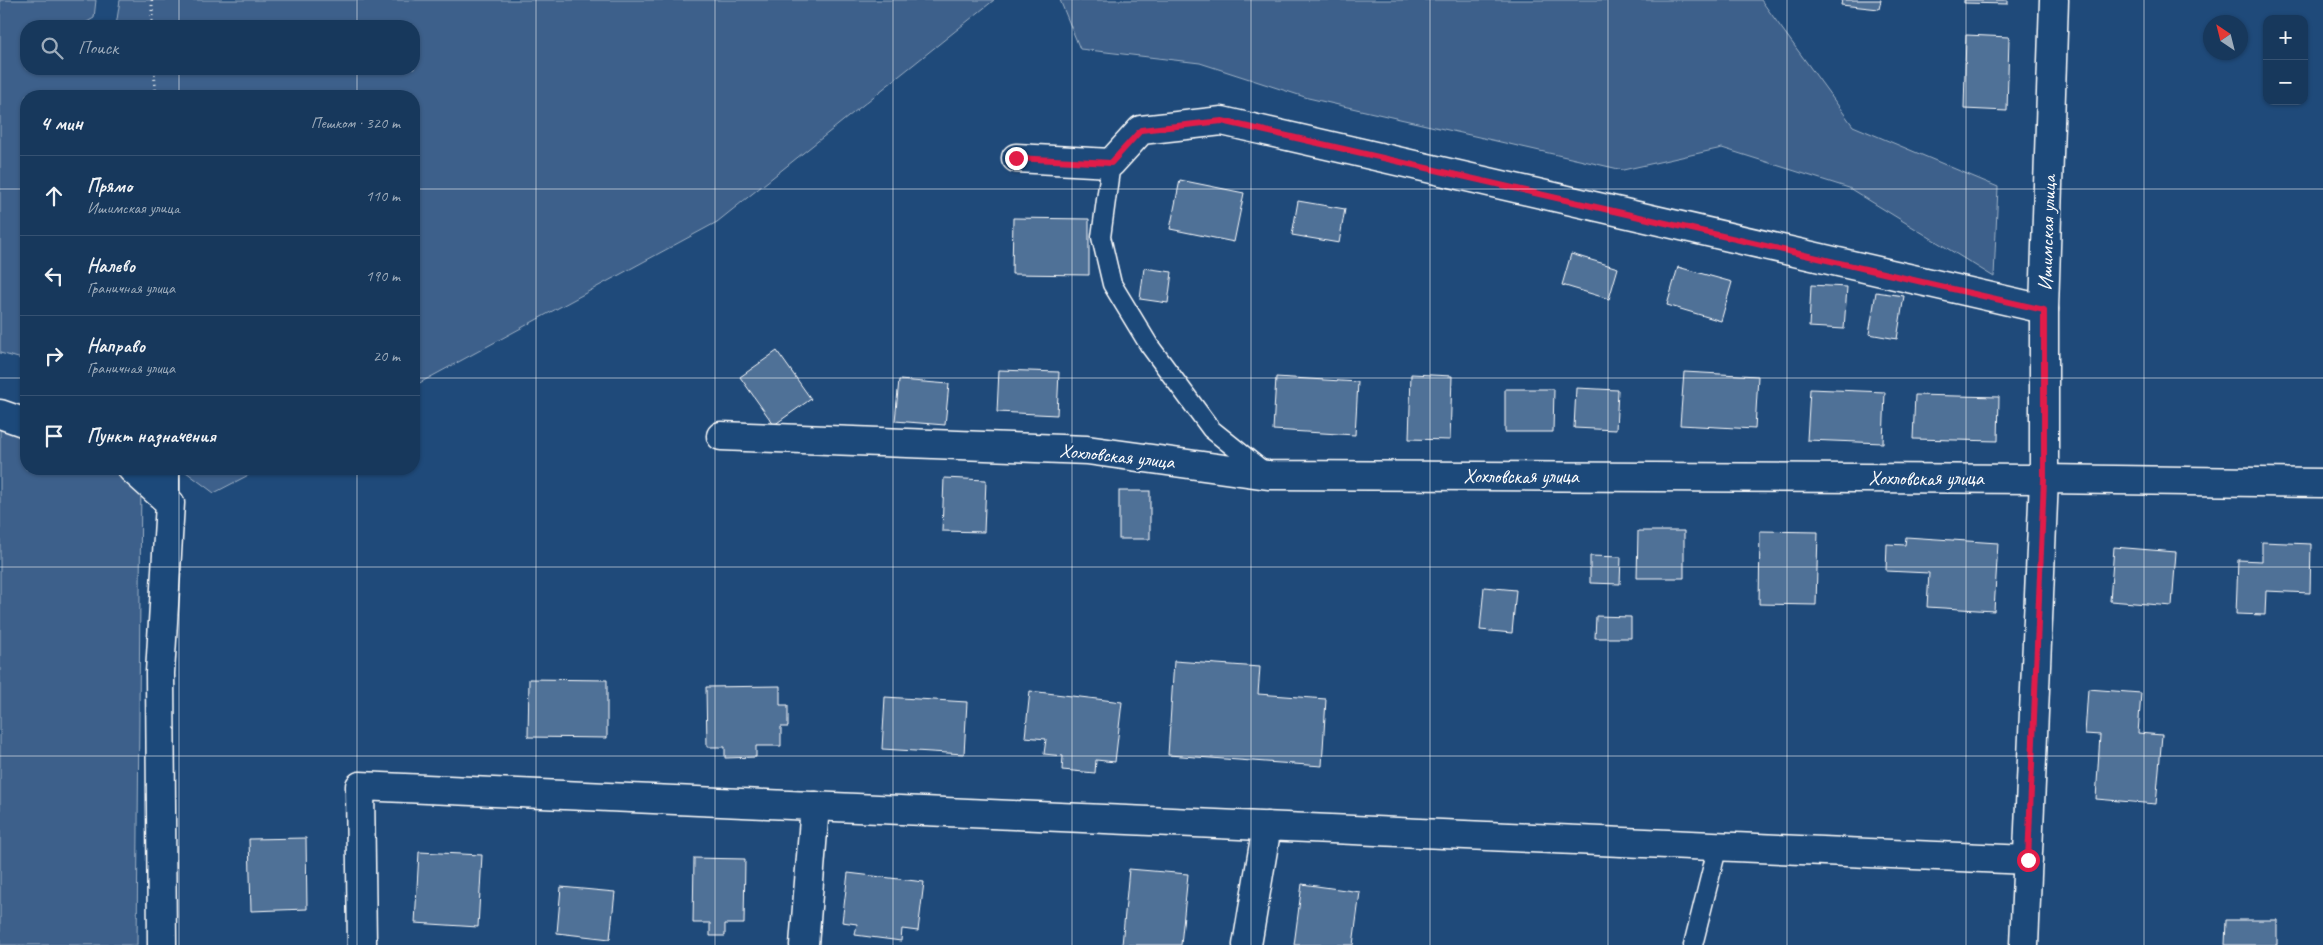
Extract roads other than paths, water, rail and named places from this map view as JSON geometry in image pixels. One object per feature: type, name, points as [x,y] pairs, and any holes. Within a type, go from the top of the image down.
[{"type":"street","name":"Ишимская улица","points":[[2024,945],[2044,479],[2044,310],[2054,0]]},
{"type":"street","points":[[1016,158],[1111,163],[1141,130],[1222,121],[2044,310]]},
{"type":"street","points":[[0,414],[20,421]]},
{"type":"street","name":"Хохловская улица","points":[[721,436],[1087,450],[1268,475],[2044,479],[2323,483]]},
{"type":"street","points":[[139,475],[170,503],[160,673],[162,945]]},
{"type":"street","points":[[362,945],[360,786],[2028,860]]},
{"type":"street","points":[[804,945],[815,806]]},
{"type":"street","points":[[1247,945],[1267,826]]},
{"type":"lane","points":[[1111,163],[1101,237],[1112,284],[1149,345],[1211,429],[1268,475]]},
{"type":"lane","points":[[170,475],[170,503]]},
{"type":"lane","points":[[1693,945],[1718,845]]}]
